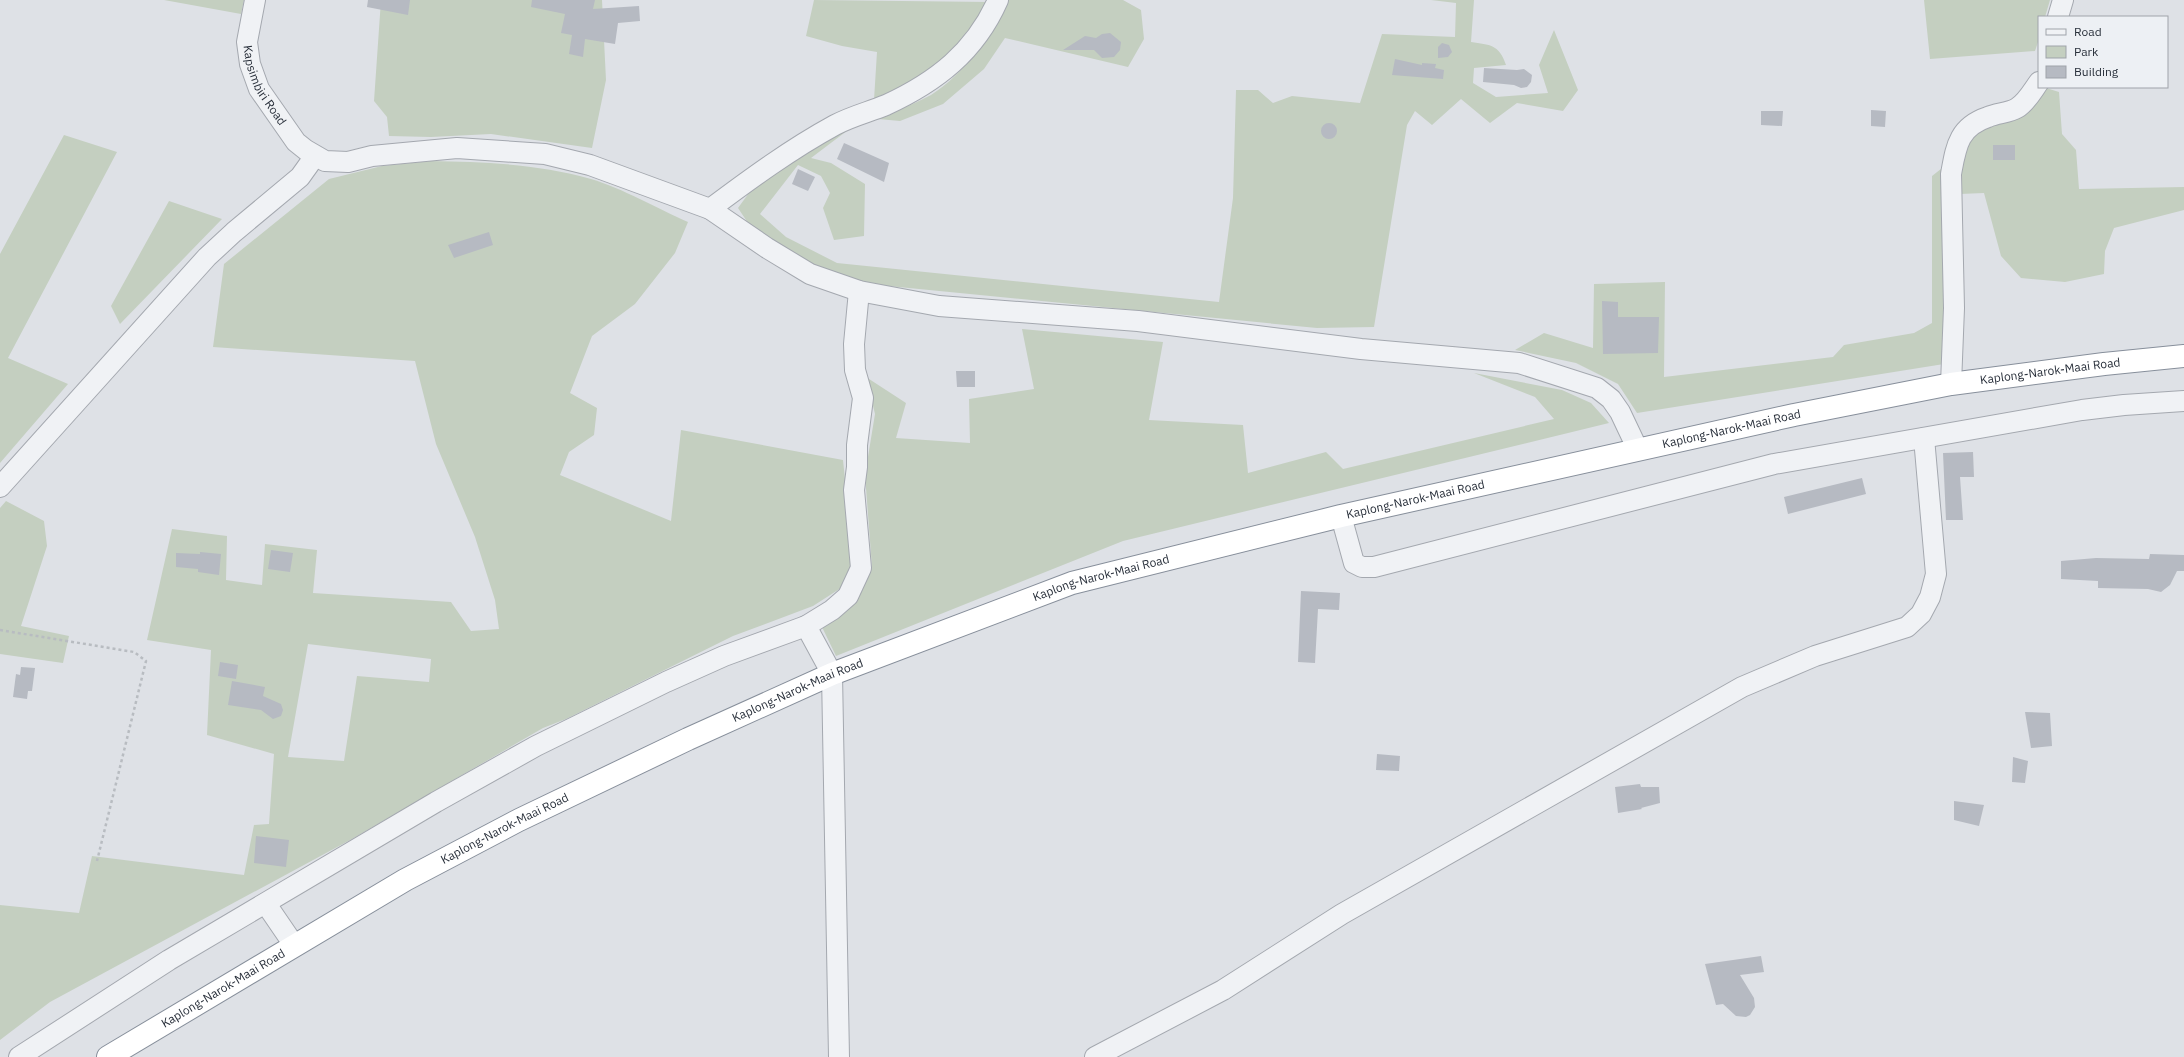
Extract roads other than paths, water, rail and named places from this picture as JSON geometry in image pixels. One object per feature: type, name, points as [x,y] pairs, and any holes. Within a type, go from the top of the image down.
[{"type":"highway","name":"Kaplong-Narok-Maai Road","points":[[108,1057],[294,945],[406,880],[519,820],[688,739],[832,674],[1072,583],[1341,516],[1794,415],[1951,384],[2104,364],[2184,356]]},
{"type":"street","name":"Kapsimbiri Road","points":[[255,0],[247,42],[250,64],[259,88],[296,142],[314,156]]},
{"type":"street","points":[[710,209],[813,137],[863,112],[885,105],[948,69],[974,40],[998,0]]},
{"type":"street","points":[[2058,16],[2063,0]]},
{"type":"street","points":[[1951,384],[1954,308],[1951,174],[1955,154],[1962,134],[1968,126],[1987,117],[2017,108],[2028,98],[2038,83]]},
{"type":"street","points":[[0,487],[207,257],[234,232],[300,177],[314,156],[325,160],[348,162],[372,156],[457,148],[545,154],[597,168],[710,209],[767,248],[810,274],[859,291],[939,306],[1138,321],[1360,349],[1519,363],[1597,388],[1611,399],[1620,412],[1638,450]]},
{"type":"street","points":[[19,1057],[169,960],[266,904],[436,802],[536,746],[709,663],[806,626],[832,610],[848,596],[861,568],[854,490],[857,467],[857,445],[863,398],[855,370],[854,344],[859,291]]},
{"type":"street","points":[[1341,516],[1354,563],[1362,567],[1374,567],[1774,464],[2082,410],[2124,405],[2184,401]]},
{"type":"street","points":[[1095,1057],[1223,990],[1355,906],[1742,687],[1815,656],[1907,627],[1921,614],[1930,597],[1936,574],[1924,438]]},
{"type":"street","points":[[806,626],[832,674],[839,1057]]},
{"type":"street","points":[[266,904],[294,945]]}]
